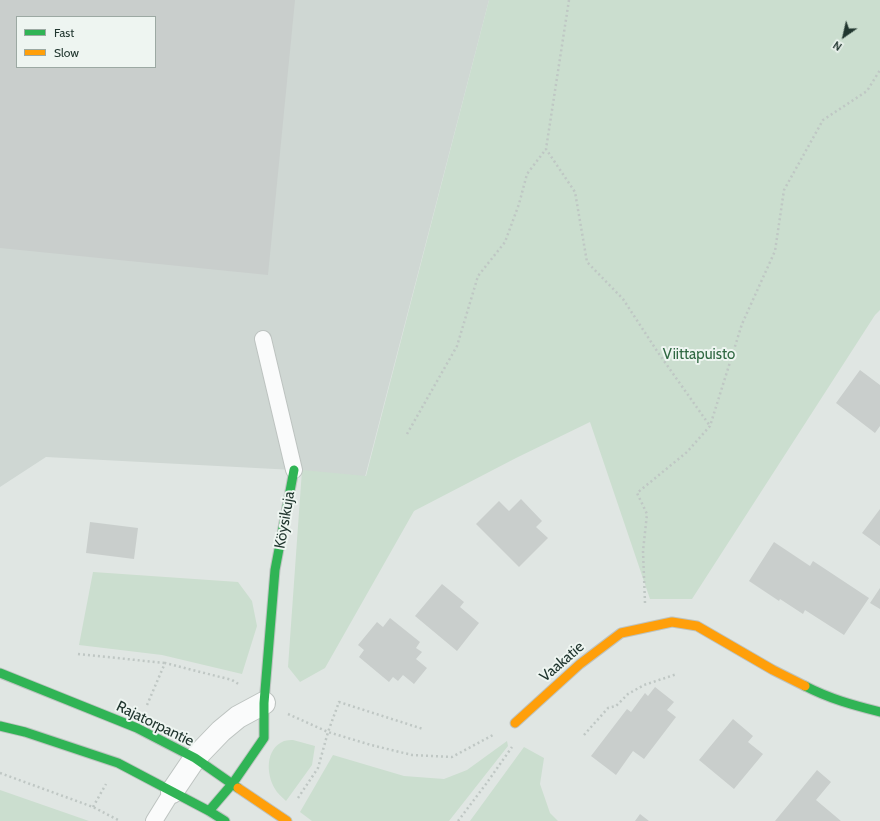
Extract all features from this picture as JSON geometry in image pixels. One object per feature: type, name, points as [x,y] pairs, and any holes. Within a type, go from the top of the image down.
[{"type":"street","name":"Köysikuja","points":[[206,816],[233,783],[264,738],[264,703],[275,570],[294,470]]},
{"type":"street","name":"Vaakatie","points":[[515,723],[580,664],[620,633],[645,626],[672,622],[697,626],[773,670],[824,696],[880,712]]},
{"type":"street","name":"Rajatorpantie","points":[[0,673],[137,728],[194,758],[285,819]]},
{"type":"street","points":[[172,792],[194,758],[221,731],[238,717],[264,703]]},
{"type":"street","points":[[0,726],[25,732],[118,763],[172,792],[206,816],[225,821]]},
{"type":"lane","name":"Köysikuja","points":[[263,339],[294,470]]},
{"type":"lane","points":[[154,821],[172,792]]},
{"type":"path","points":[[407,434],[457,346],[478,276],[505,242],[519,204],[526,174],[546,149],[569,0]]},
{"type":"path","points":[[645,626],[643,551],[647,514],[637,493],[687,452],[710,426],[742,324],[775,251],[784,190],[823,120],[867,92],[880,70]]},
{"type":"path","points":[[546,149],[575,192],[587,262],[623,299],[710,426]]},
{"type":"path","points":[[78,654],[165,663]]},
{"type":"path","points":[[584,735],[608,708],[616,706],[628,694],[644,686],[676,674]]},
{"type":"path","points":[[285,819],[318,768],[328,732],[339,702],[423,729]]},
{"type":"path","points":[[264,703],[328,732],[370,745],[412,755],[452,757],[515,723],[515,742],[458,821]]},
{"type":"path","points":[[0,773],[93,808],[120,821]]},
{"type":"shaded area","points":[[0,0],[489,0],[365,477],[294,470],[46,457],[0,487]]},
{"type":"green space","name":"Viittapuisto","points":[[489,0],[880,0],[880,310],[875,315],[692,599],[650,599],[590,422],[516,458],[414,511],[325,668],[300,682],[288,667],[302,470],[366,476]]},
{"type":"green space","points":[[93,572],[238,582],[252,601],[257,626],[242,674],[162,655],[79,645]]},
{"type":"green space","points":[[293,740],[315,746],[312,765],[286,801],[277,792],[272,783],[269,762],[273,750],[278,745],[284,741]]},
{"type":"green space","points":[[507,741],[508,746],[449,821],[312,821],[300,812],[333,755],[404,776],[444,779],[467,770]]},
{"type":"green space","points":[[524,747],[544,758],[540,784],[550,813],[558,821],[470,821]]},
{"type":"green space","points":[[0,790],[89,821],[0,821]]},
{"type":"building","points":[[0,0],[295,0],[268,275],[0,248]]},
{"type":"building","points":[[860,370],[880,385],[880,426],[875,433],[836,403]]},
{"type":"building","points":[[521,499],[542,521],[536,527],[548,538],[519,567],[476,524],[499,501],[509,511]]},
{"type":"building","points":[[880,509],[880,546],[862,533]]},
{"type":"building","points":[[90,522],[138,528],[134,559],[86,553]]},
{"type":"building","points":[[774,542],[810,566],[813,561],[869,598],[844,635],[805,610],[803,614],[780,599],[779,601],[749,581]]},
{"type":"building","points":[[442,584],[464,602],[460,607],[479,623],[457,651],[415,616]]},
{"type":"building","points":[[880,588],[880,609],[870,603]]},
{"type":"building","points":[[390,618],[420,642],[416,648],[422,652],[416,659],[427,668],[414,684],[403,675],[398,681],[393,677],[389,682],[359,657],[364,650],[358,645],[377,622],[383,627]]},
{"type":"building","points":[[655,687],[674,702],[667,710],[676,717],[644,759],[633,751],[616,775],[591,756],[627,709],[631,712],[645,693],[648,696]]},
{"type":"building","points":[[733,719],[753,736],[748,742],[763,754],[734,789],[699,760]]},
{"type":"building","points":[[817,770],[831,782],[816,800],[841,821],[775,821]]},
{"type":"building","points":[[640,814],[649,821],[635,821]]},
{"type":"traffic: fast","points":[[209,811],[233,783],[264,738],[264,703],[275,570],[294,470]]},
{"type":"traffic: fast","points":[[0,673],[137,728],[195,758],[238,788]]},
{"type":"traffic: fast","points":[[805,686],[833,698],[880,712]]},
{"type":"traffic: fast","points":[[0,726],[25,732],[118,763],[225,821]]},
{"type":"traffic: slow","points":[[515,723],[580,664],[621,633],[672,622],[697,626],[773,670],[805,686]]},
{"type":"traffic: slow","points":[[238,788],[287,821]]}]
